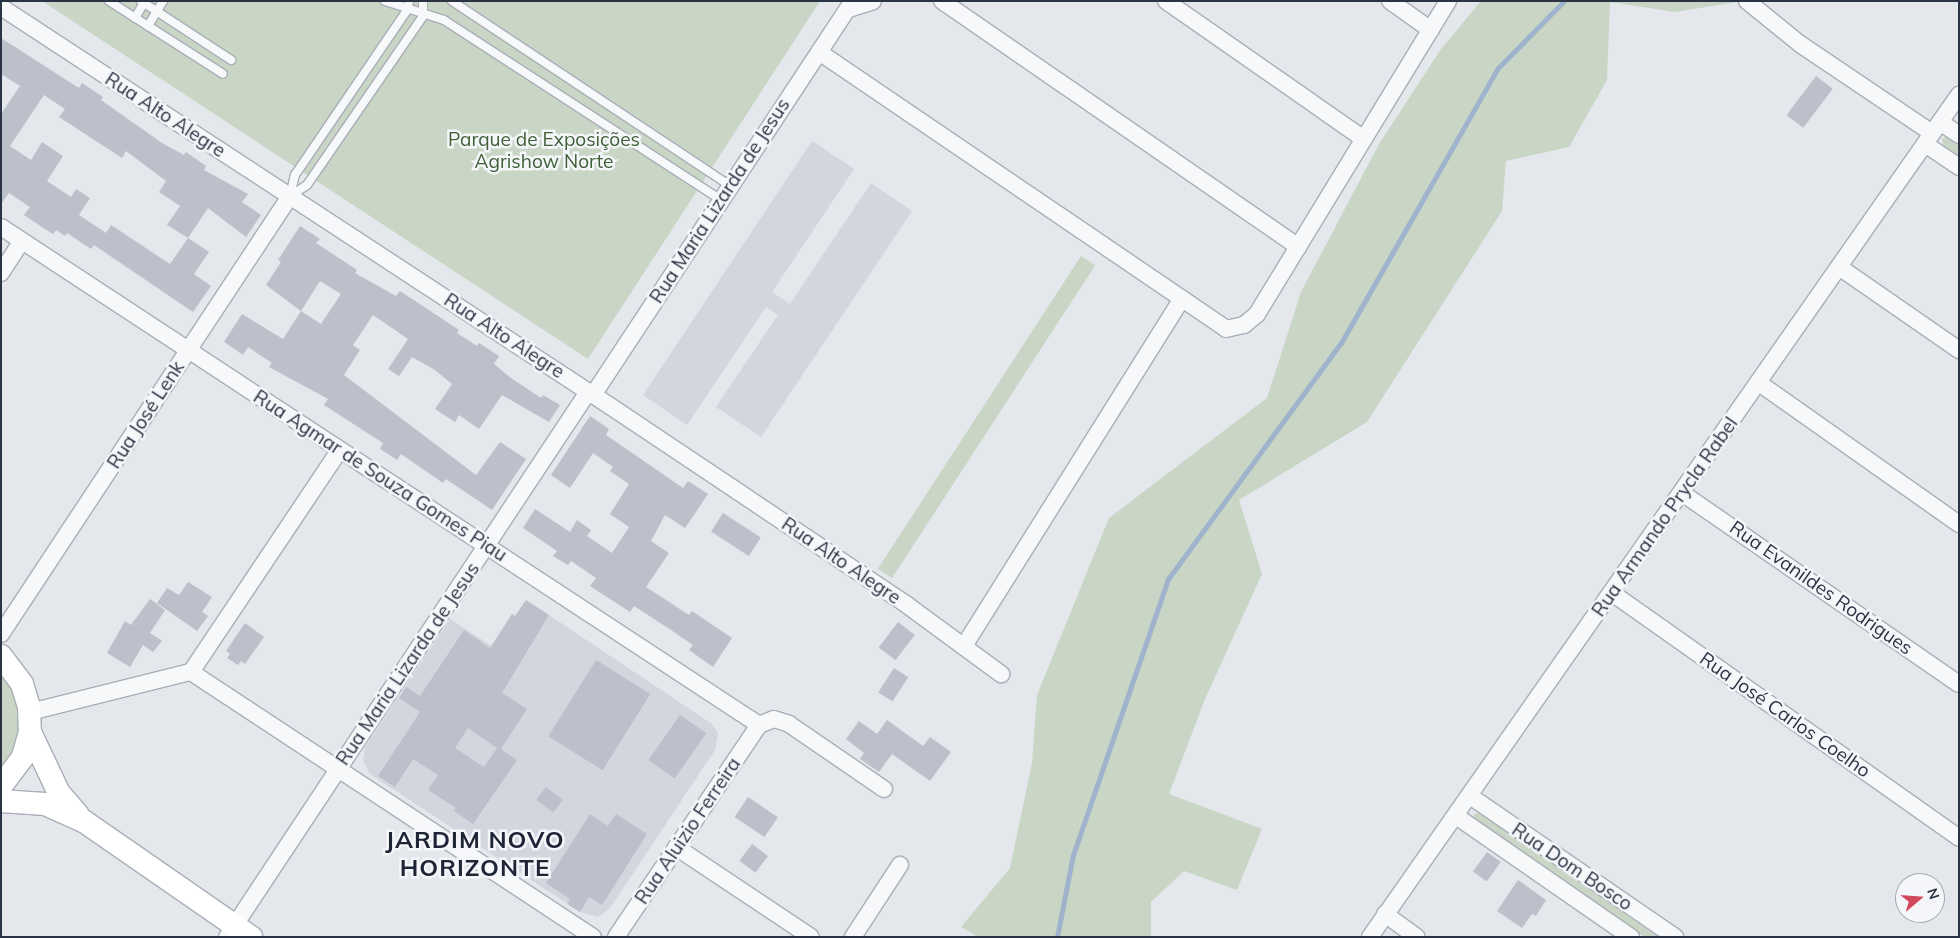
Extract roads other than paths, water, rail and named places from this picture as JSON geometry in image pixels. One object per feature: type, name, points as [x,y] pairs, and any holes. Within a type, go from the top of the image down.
[{"type":"street","points":[[851,5],[873,1]]},
{"type":"street","points":[[942,1],[1298,247]]},
{"type":"street","points":[[1166,1],[1364,139]]},
{"type":"street","points":[[1390,1],[1431,30]]},
{"type":"street","points":[[819,52],[1226,329],[1236,328],[1258,314],[1448,1]]},
{"type":"street","points":[[1748,1],[1800,44],[1932,133],[1959,167]]},
{"type":"street","name":"Rua Maria Lizarda de Jesus","points":[[237,933],[339,768],[851,5]]},
{"type":"street","name":"Rua Alto Alegre","points":[[1,7],[590,393],[964,646],[1001,674]]},
{"type":"street","name":"Rua Armando Prycla Rabel","points":[[1370,937],[1959,96]]},
{"type":"street","points":[[1932,133],[1959,135]]},
{"type":"street","name":"Rua José Lenk","points":[[1,634],[290,196]]},
{"type":"street","name":"Rua Agmar de Souza Gomes Piau","points":[[1,227],[339,451],[487,545],[759,725]]},
{"type":"street","points":[[1,273],[22,241]]},
{"type":"street","points":[[1839,267],[1959,350]]},
{"type":"street","points":[[964,646],[1182,299]]},
{"type":"street","points":[[1758,383],[1959,524]]},
{"type":"street","points":[[30,722],[191,672],[339,451]]},
{"type":"street","name":"Rua Evanildes Rodrigues","points":[[1682,492],[1959,684]]},
{"type":"street","name":"Rua José Carlos Coelho","points":[[1612,593],[1959,838]]},
{"type":"street","points":[[1,656],[22,684],[30,722],[59,793],[85,822],[237,933]]},
{"type":"street","points":[[191,672],[593,937]]},
{"type":"street","points":[[759,725],[774,719],[789,724],[884,789]]},
{"type":"street","points":[[1,786],[23,757],[30,722]]},
{"type":"street","name":"Rua Aluizio Ferreira","points":[[616,937],[759,725]]},
{"type":"street","name":"Rua Dom Bosco","points":[[1470,796],[1675,937]]},
{"type":"street","points":[[1,801],[44,804],[85,822]]},
{"type":"street","name":"Rua Dom Bosco","points":[[1456,816],[1631,937]]},
{"type":"street","points":[[676,847],[811,937]]},
{"type":"street","points":[[852,937],[900,865]]},
{"type":"street","points":[[1385,914],[1417,937]]},
{"type":"lane","points":[[109,1],[223,74]]},
{"type":"lane","points":[[148,26],[163,1]]},
{"type":"lane","points":[[385,1],[423,16],[444,20],[720,199]]},
{"type":"lane","points":[[290,196],[294,175],[407,10],[409,1]]},
{"type":"lane","points":[[290,196],[307,185],[423,16],[423,1]]},
{"type":"lane","points":[[452,1],[729,185]]},
{"type":"lane","points":[[135,18],[143,2],[231,60]]},
{"type":"lane","points":[[354,86],[368,94]]},
{"type":"waterway","points":[[1057,937],[1073,855],[1168,579],[1341,343],[1497,69],[1564,1]]},
{"type":"district","name":"JARDIM NOVO HORIZONTE","points":[[475,854]]},
{"type":"park label","name":"Parque de Exposições Agrishow Norte","points":[[544,151]]}]
